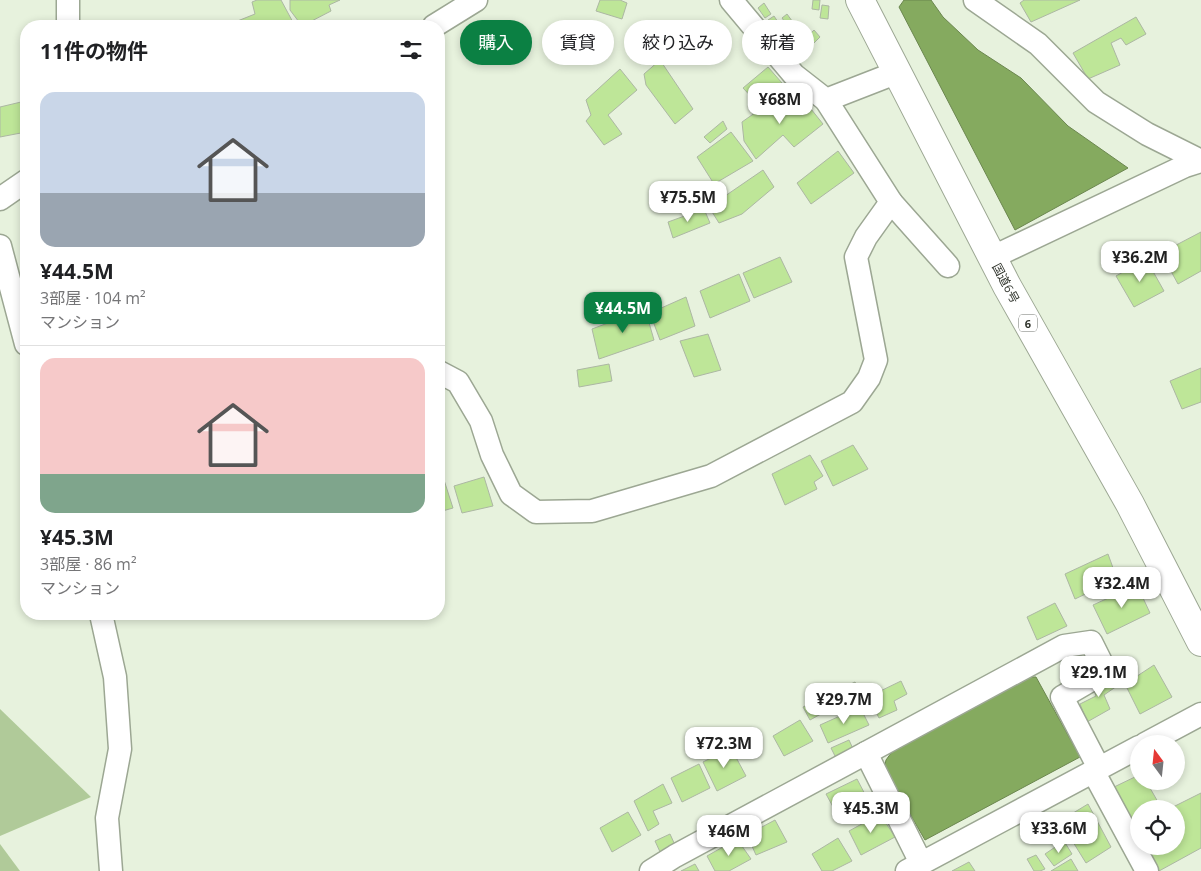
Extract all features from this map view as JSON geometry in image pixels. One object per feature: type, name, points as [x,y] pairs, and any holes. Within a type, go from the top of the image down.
[{"type":"highway","name":"国道6号","points":[[860,0],[993,257],[1130,504],[1201,642]]},
{"type":"street","points":[[68,0],[68,20]]},
{"type":"street","points":[[444,20],[476,0]]},
{"type":"street","points":[[731,0],[794,75],[826,100],[891,202],[948,266]]},
{"type":"street","points":[[975,0],[1038,44],[1096,102],[1147,134],[1201,161]]},
{"type":"street","points":[[826,100],[898,72]]},
{"type":"street","points":[[993,257],[1184,166],[1201,161]]},
{"type":"street","points":[[0,199],[20,185]]},
{"type":"street","points":[[445,375],[458,382],[482,421],[492,455],[511,494],[536,512],[592,511],[711,476],[852,402],[869,378],[876,360],[856,257],[866,237],[891,202]]},
{"type":"street","points":[[0,246],[20,321]]},
{"type":"street","points":[[102,620],[114,677],[120,749],[107,818],[111,871]]},
{"type":"street","points":[[651,871],[675,856],[1064,646],[1091,642],[1102,664],[1093,679],[1062,697],[1147,871]]},
{"type":"street","points":[[1162,735],[1201,714]]},
{"type":"street","points":[[866,754],[914,867],[1130,752]]},
{"type":"shaded area","points":[[904,0],[931,0],[943,17],[978,50],[1021,78],[1068,126],[1128,168],[1015,230],[899,7]]},
{"type":"shaded area","points":[[1029,677],[1036,677],[1080,757],[925,840],[884,769],[886,760],[894,749]]},
{"type":"shaded area","points":[[0,709],[91,797],[0,836]]},
{"type":"shaded area","points":[[0,844],[20,871],[0,871]]},
{"type":"building","points":[[257,0],[281,0],[292,20],[240,20],[255,14],[252,2]]},
{"type":"building","points":[[290,0],[340,0],[329,5],[331,11],[314,20],[298,20],[290,10]]},
{"type":"building","points":[[600,0],[620,0],[627,3],[622,19],[596,11]]},
{"type":"building","points":[[813,0],[820,0],[819,10],[812,9]]},
{"type":"building","points":[[1024,0],[1080,0],[1031,22],[1020,3]]},
{"type":"building","points":[[764,3],[771,14],[765,18],[758,8]]},
{"type":"building","points":[[822,5],[829,6],[828,19],[820,18]]},
{"type":"building","points":[[787,14],[791,20],[783,20],[782,18]]},
{"type":"building","points":[[774,16],[777,20],[768,20]]},
{"type":"building","points":[[1136,17],[1146,34],[1126,45],[1121,38],[1111,43],[1120,65],[1088,79],[1073,53]]},
{"type":"building","points":[[814,30],[820,37],[814,43]]},
{"type":"building","points":[[654,65],[663,65],[693,109],[675,124],[646,85],[644,74]]},
{"type":"building","points":[[768,67],[782,83],[757,103],[743,88]]},
{"type":"building","points":[[620,69],[637,90],[608,115],[622,134],[604,145],[586,121],[591,115],[586,100]]},
{"type":"building","points":[[799,94],[823,124],[794,147],[783,135],[756,159],[744,141],[742,122],[766,105],[770,110]]},
{"type":"building","points":[[20,102],[20,133],[0,137],[0,107]]},
{"type":"building","points":[[723,121],[727,129],[710,143],[704,137]]},
{"type":"building","points":[[731,132],[753,161],[714,184],[697,157]]},
{"type":"building","points":[[838,151],[854,173],[811,204],[797,183]]},
{"type":"building","points":[[763,170],[774,187],[742,214],[719,223],[709,207]]},
{"type":"building","points":[[704,209],[710,223],[673,238],[668,222]]},
{"type":"building","points":[[1201,232],[1201,271],[1178,284],[1161,253]]},
{"type":"building","points":[[780,257],[792,282],[754,298],[743,273]]},
{"type":"building","points":[[1146,259],[1164,291],[1134,307],[1116,276]]},
{"type":"building","points":[[739,274],[750,301],[710,318],[700,291]]},
{"type":"building","points":[[686,297],[695,326],[660,340],[650,313]]},
{"type":"building","points":[[645,309],[654,340],[599,359],[592,329]]},
{"type":"building","points":[[708,334],[721,370],[694,377],[680,341]]},
{"type":"building","points":[[609,364],[612,381],[579,387],[577,370]]},
{"type":"building","points":[[1201,368],[1201,402],[1182,409],[1170,381]]},
{"type":"building","points":[[853,445],[868,469],[833,486],[821,461]]},
{"type":"building","points":[[810,455],[823,476],[814,482],[817,489],[785,505],[772,474]]},
{"type":"building","points":[[484,477],[493,506],[462,513],[454,486]]},
{"type":"building","points":[[445,483],[453,508],[445,510]]},
{"type":"building","points":[[1108,554],[1117,579],[1075,599],[1065,574]]},
{"type":"building","points":[[1137,585],[1150,613],[1107,634],[1093,605]]},
{"type":"building","points":[[1055,603],[1067,626],[1037,640],[1027,617]]},
{"type":"building","points":[[1154,665],[1172,697],[1140,714],[1125,684]]},
{"type":"building","points":[[1111,671],[1117,686],[1104,695],[1110,709],[1087,722],[1080,704],[1096,696],[1093,687]]},
{"type":"building","points":[[901,681],[907,694],[894,701],[897,710],[879,718],[868,697]]},
{"type":"building","points":[[855,682],[863,697],[843,710],[839,704],[810,720],[803,707]]},
{"type":"building","points":[[860,707],[869,725],[828,743],[820,725]]},
{"type":"building","points":[[800,720],[813,741],[784,756],[773,736]]},
{"type":"building","points":[[849,740],[854,751],[837,760],[831,748]]},
{"type":"building","points":[[731,748],[746,776],[717,791],[703,762]]},
{"type":"building","points":[[699,764],[710,788],[682,802],[671,778]]},
{"type":"building","points":[[857,779],[868,800],[838,816],[826,794]]},
{"type":"building","points":[[1130,779],[1130,790],[1151,790],[1157,800],[1130,800],[1130,819],[1112,788]]},
{"type":"building","points":[[663,784],[672,803],[653,811],[659,824],[648,831],[634,801]]},
{"type":"building","points":[[1201,793],[1201,848],[1159,871],[1150,855],[1185,855],[1185,801]]},
{"type":"building","points":[[1088,804],[1111,847],[1086,863],[1060,821]]},
{"type":"building","points":[[628,812],[641,835],[612,852],[600,828]]},
{"type":"building","points":[[880,814],[895,837],[861,855],[849,831]]},
{"type":"building","points":[[775,820],[787,842],[756,855],[747,835]]},
{"type":"building","points":[[670,834],[675,845],[661,854],[655,841]]},
{"type":"building","points":[[838,838],[852,861],[832,871],[822,871],[812,854]]},
{"type":"building","points":[[737,839],[751,859],[729,871],[715,871],[707,856]]},
{"type":"building","points":[[1064,841],[1072,854],[1054,866],[1045,854]]},
{"type":"building","points":[[1036,855],[1045,869],[1034,871],[1027,859]]},
{"type":"building","points":[[1071,859],[1078,871],[1051,871]]},
{"type":"building","points":[[969,862],[975,871],[952,871]]},
{"type":"building","points":[[695,864],[699,871],[681,871]]}]
